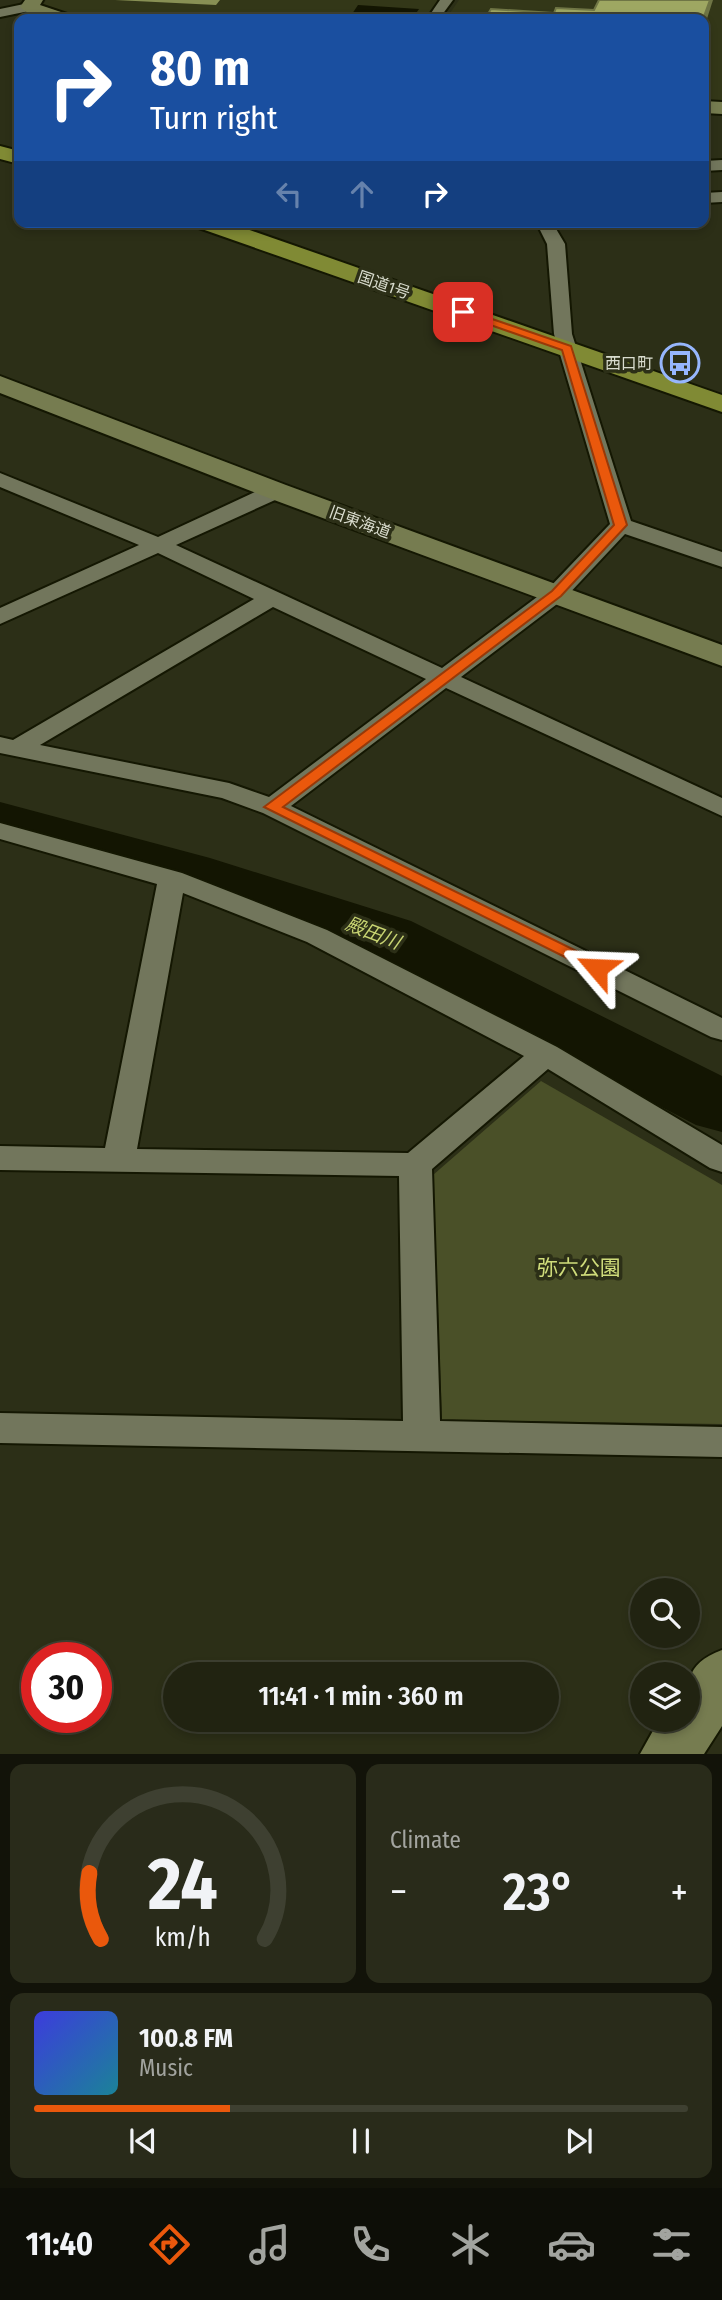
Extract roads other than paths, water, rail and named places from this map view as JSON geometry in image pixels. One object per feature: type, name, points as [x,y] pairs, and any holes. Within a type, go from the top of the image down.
[{"type":"highway","name":"国道1号","points":[[222,228],[722,390]]},
{"type":"highway","name":"国道1号","points":[[254,228],[565,341],[722,404]]},
{"type":"street","points":[[0,13],[31,4],[53,14]]},
{"type":"street","points":[[547,228],[555,244],[565,341],[621,525]]},
{"type":"street","name":"旧東海道","points":[[0,384],[276,491],[722,656]]},
{"type":"street","points":[[0,479],[158,545],[722,807]]},
{"type":"street","points":[[0,617],[276,491]]},
{"type":"street","points":[[621,525],[722,560]]},
{"type":"street","points":[[272,807],[557,593],[621,525]]},
{"type":"street","points":[[8,747],[272,598]]},
{"type":"street","points":[[8,747],[229,791],[272,807],[722,1030]]},
{"type":"street","points":[[1,832],[172,879],[317,936],[546,1054],[722,1160]]},
{"type":"street","points":[[119,1160],[172,879]]},
{"type":"street","points":[[0,1158],[415,1165],[546,1054]]},
{"type":"street","points":[[415,1165],[422,1435]]},
{"type":"street","points":[[0,1428],[722,1442]]},
{"type":"street","points":[[670,1754],[722,1676]]},
{"type":"waterway","name":"殿田川","points":[[0,821],[187,872],[387,936],[722,1107]]},
{"type":"place","name":"西口町","points":[[680,363]]},
{"type":"park label","name":"弥六公園","points":[[579,1268]]}]
